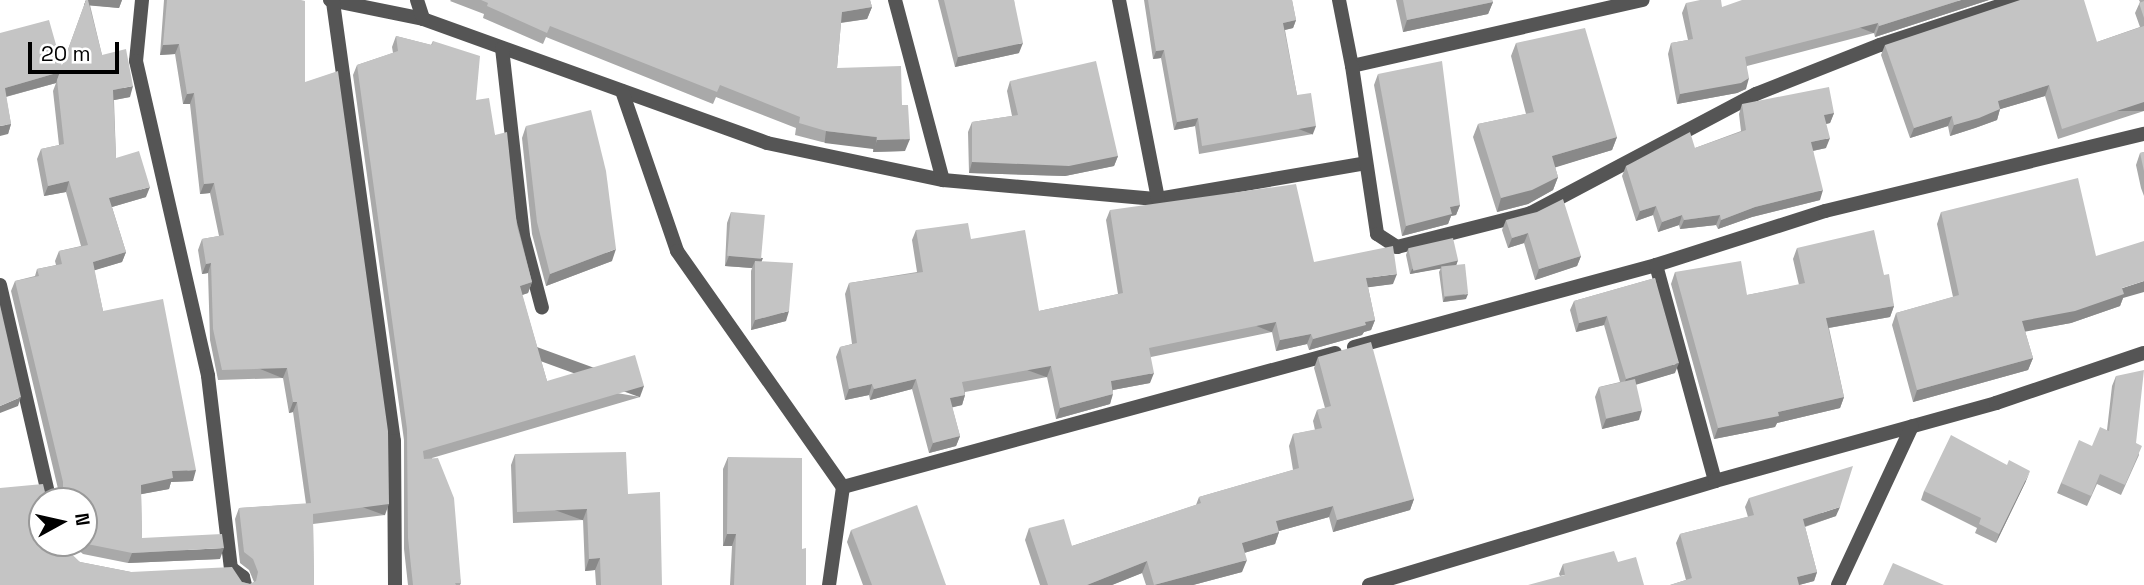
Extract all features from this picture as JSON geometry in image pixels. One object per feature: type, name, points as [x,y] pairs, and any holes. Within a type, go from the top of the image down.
[{"type":"street","points":[[142,0],[136,61],[208,376],[224,568],[243,577],[245,585]]},
{"type":"street","points":[[417,0],[422,19]]},
{"type":"street","points":[[895,0],[943,180]]},
{"type":"street","points":[[1119,0],[1158,199]]},
{"type":"street","points":[[1339,0],[1352,66],[1377,234],[1397,247],[1531,213],[1756,94],[1880,45],[2017,0]]},
{"type":"street","points":[[1352,66],[1643,0]]},
{"type":"street","points":[[395,585],[394,441],[331,1],[422,19],[767,144],[943,180],[1158,199],[1366,163]]},
{"type":"street","points":[[502,48],[523,236],[541,309]]},
{"type":"street","points":[[622,91],[677,251],[843,487],[829,585]]},
{"type":"street","points":[[843,487],[1656,265],[1825,211],[2144,134]]},
{"type":"street","points":[[1656,265],[1715,481]]},
{"type":"street","points":[[0,285],[47,487]]},
{"type":"street","points":[[1369,585],[1715,481],[1996,403],[2144,354]]},
{"type":"street","points":[[1838,585],[1912,426]]},
{"type":"building","points":[[88,0],[102,55],[126,49],[133,86],[113,90],[116,158],[139,151],[150,187],[109,198],[126,252],[93,262],[103,311],[163,299],[196,470],[172,471],[173,478],[141,485],[142,538],[222,534],[224,548],[132,553],[98,546],[98,487],[63,487],[15,281],[39,276],[37,269],[62,264],[59,251],[88,245],[69,181],[48,186],[41,149],[64,144],[57,80],[60,72],[5,88],[11,124],[0,126],[0,33],[49,20],[62,66]]},
{"type":"building","points":[[167,0],[305,1],[305,82],[338,71],[388,431],[389,504],[313,514],[314,585],[0,585],[0,488],[43,484],[44,487],[28,487],[28,557],[75,557],[80,562],[131,572],[232,567],[242,582],[250,584],[256,581],[258,572],[253,559],[244,552],[239,508],[311,503],[297,402],[293,402],[287,368],[222,370],[213,329],[211,263],[206,264],[202,239],[224,235],[214,183],[204,184],[194,93],[187,94],[179,44],[163,45]]},
{"type":"building","points":[[481,0],[870,0],[872,7],[842,12],[837,68],[901,66],[902,105],[908,105],[910,139],[877,140],[877,137],[826,131],[799,123],[800,117],[720,85],[717,92],[550,26],[547,33],[487,6],[488,3]]},
{"type":"building","points":[[944,0],[1014,0],[1023,43],[958,57]]},
{"type":"building","points":[[1148,0],[1292,0],[1296,20],[1283,23],[1297,95],[1311,93],[1316,126],[1202,146],[1198,118],[1177,122],[1164,50],[1156,51]]},
{"type":"building","points":[[1403,0],[1492,0],[1493,2],[1407,20]]},
{"type":"building","points":[[1721,0],[1722,7],[1742,0],[1961,0],[1879,26],[1878,23],[1745,57],[1749,78],[1741,83],[1680,94],[1671,43],[1693,39],[1686,3]]},
{"type":"building","points":[[2020,0],[2084,0],[2097,42],[2144,26],[2144,102],[2062,129],[2049,85],[1998,101],[2000,109],[1979,118],[1954,125],[1952,116],[1914,128],[1885,45]]},
{"type":"building","points":[[2144,1],[2144,18],[2139,3]]},
{"type":"building","points":[[1585,28],[1617,137],[1552,156],[1558,177],[1532,190],[1501,198],[1478,124],[1534,112],[1516,43]]},
{"type":"building","points":[[396,36],[432,45],[433,41],[480,56],[476,100],[489,98],[495,135],[507,132],[517,226],[532,282],[520,286],[547,381],[635,355],[644,386],[423,451],[424,459],[438,458],[454,498],[461,583],[455,583],[456,585],[413,585],[408,538],[407,429],[357,65],[398,51]]},
{"type":"building","points":[[1096,61],[1118,156],[1069,166],[972,162],[972,122],[1018,115],[1010,81]]},
{"type":"building","points":[[1442,61],[1460,205],[1450,207],[1452,214],[1406,226],[1378,74]]},
{"type":"building","points":[[1829,87],[1834,113],[1824,115],[1830,138],[1811,142],[1823,190],[1755,207],[1721,220],[1720,215],[1684,220],[1682,215],[1662,222],[1656,206],[1640,211],[1626,166],[1690,132],[1695,148],[1746,130],[1742,104]]},
{"type":"building","points":[[591,110],[606,171],[616,249],[550,274],[537,222],[526,126]]},
{"type":"building","points":[[2144,152],[2144,171],[2140,153]]},
{"type":"building","points":[[2078,178],[2096,256],[2144,241],[2144,281],[2122,288],[2124,294],[2075,311],[2022,321],[2033,358],[1917,390],[1896,313],[1959,295],[1941,212]]},
{"type":"building","points":[[1296,184],[1314,262],[1393,246],[1397,274],[1366,278],[1375,320],[1365,322],[1366,325],[1313,339],[1311,334],[1280,340],[1276,322],[1149,348],[1154,373],[1111,381],[1113,394],[1060,408],[1051,366],[962,382],[965,395],[950,398],[960,436],[933,443],[916,379],[874,389],[872,384],[849,389],[840,347],[857,343],[849,283],[923,272],[916,230],[968,223],[971,239],[1025,230],[1039,311],[1123,293],[1110,210]]},
{"type":"building","points":[[1563,199],[1581,256],[1539,269],[1528,233],[1512,238],[1506,220],[1537,212]]},
{"type":"building","points":[[731,212],[765,215],[761,259],[727,256]]},
{"type":"building","points":[[1874,230],[1884,275],[1889,274],[1894,306],[1826,318],[1844,397],[1778,412],[1779,416],[1718,428],[1675,272],[1741,261],[1747,295],[1805,283],[1797,248]]},
{"type":"building","points":[[1453,238],[1458,260],[1413,271],[1408,248]]},
{"type":"building","points":[[755,261],[793,263],[789,311],[755,320]]},
{"type":"building","points":[[1465,264],[1468,294],[1444,296],[1441,267]]},
{"type":"building","points":[[1655,278],[1679,363],[1626,379],[1607,316],[1579,323],[1574,301]]},
{"type":"building","points":[[0,305],[21,397],[0,406]]},
{"type":"building","points":[[1371,342],[1414,499],[1337,520],[1333,506],[1276,521],[1279,532],[1242,543],[1247,560],[1154,585],[1147,561],[1087,585],[1048,585],[1029,528],[1064,519],[1072,546],[1201,503],[1199,497],[1299,468],[1293,434],[1322,428],[1317,410],[1331,406],[1318,357]]},
{"type":"building","points":[[2144,370],[2136,443],[2142,446],[2125,485],[2100,474],[2091,496],[2061,483],[2079,440],[2092,446],[2100,427],[2109,431],[2116,376]]},
{"type":"building","points":[[1635,379],[1642,410],[1606,419],[1599,387]]},
{"type":"building","points":[[1951,435],[2007,465],[2009,460],[2030,471],[1999,534],[1979,524],[1981,518],[1924,491]]},
{"type":"building","points":[[626,452],[628,494],[660,492],[662,585],[601,585],[600,558],[589,559],[587,509],[517,512],[515,454]]},
{"type":"building","points":[[728,457],[802,458],[802,549],[806,548],[806,585],[734,585],[736,534],[727,534]]},
{"type":"building","points":[[1853,466],[1840,507],[1803,519],[1817,572],[1797,577],[1799,585],[1670,585],[1692,578],[1680,534],[1754,515],[1749,498]]},
{"type":"building","points":[[917,505],[946,585],[872,585],[851,530]]},
{"type":"building","points":[[1614,551],[1618,562],[1636,557],[1644,585],[1528,585],[1565,575],[1563,564]]},
{"type":"building","points":[[1893,563],[1944,585],[1883,585]]}]
